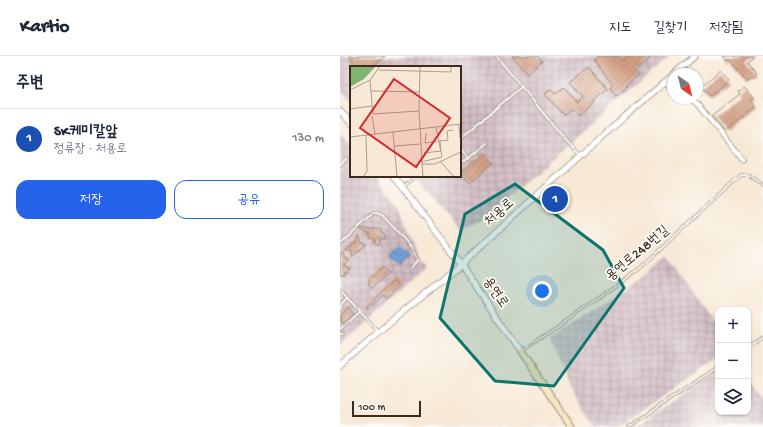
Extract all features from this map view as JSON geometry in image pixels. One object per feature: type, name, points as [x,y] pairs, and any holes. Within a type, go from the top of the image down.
[{"type":"main road","name":"용연로","points":[[520,351],[572,427]]},
{"type":"street","name":"처용로","points":[[681,68],[695,56]]},
{"type":"street","name":"처용로","points":[[340,366],[461,264],[665,82]]},
{"type":"street","points":[[698,104],[742,159]]},
{"type":"street","points":[[340,111],[350,122]]},
{"type":"street","name":"용연로","points":[[395,177],[461,264],[520,351]]},
{"type":"lane","points":[[496,56],[564,138],[581,156]]},
{"type":"lane","points":[[461,138],[522,87]]},
{"type":"lane","points":[[461,163],[487,143]]},
{"type":"lane","points":[[461,150],[468,158]]},
{"type":"lane","points":[[340,165],[347,158]]},
{"type":"lane","name":"용연로248번길","points":[[520,351],[587,307],[639,269],[741,175],[748,175],[763,185]]},
{"type":"lane","points":[[402,187],[415,177]]},
{"type":"lane","points":[[340,245],[374,214],[379,213],[412,250],[417,261],[411,267]]},
{"type":"lane","points":[[340,290],[379,332]]},
{"type":"lane","points":[[340,308],[342,303],[347,298]]},
{"type":"lane","points":[[340,329],[360,312]]},
{"type":"lane","points":[[751,345],[763,336]]},
{"type":"lane","points":[[629,427],[715,369]]},
{"type":"highlighted area","points":[[515,184],[603,250],[624,288],[554,386],[495,381],[440,318],[465,214]]},
{"type":"shaded area","points":[[340,56],[670,56],[481,220],[460,230],[414,177],[461,177],[461,66],[350,66],[350,100],[340,88]]},
{"type":"shaded area","points":[[340,133],[350,146],[350,177],[377,177],[398,202],[420,261],[427,268],[340,346]]},
{"type":"shaded area","points":[[669,256],[715,325],[715,361],[617,427],[596,427],[570,389],[550,339],[647,275]]},
{"type":"shaded area","points":[[715,373],[715,415],[751,415],[751,383],[763,401],[763,427],[635,427]]},
{"type":"water","points":[[400,247],[410,257],[399,267],[389,257]]},
{"type":"building","points":[[349,56],[385,56],[373,66],[356,66]]},
{"type":"building","points":[[512,56],[537,56],[542,61],[527,74]]},
{"type":"building","points":[[599,56],[618,56],[622,61],[629,56],[647,56],[650,59],[635,71],[639,75],[626,85],[627,87],[616,96],[610,88],[613,85],[594,60]]},
{"type":"building","points":[[724,56],[753,56],[747,61],[757,73],[753,77],[752,76],[747,79],[730,59],[728,61]]},
{"type":"building","points":[[589,67],[608,89],[578,116],[572,108],[563,115],[545,94],[551,89],[555,94],[564,87],[577,102],[583,97],[570,82]]},
{"type":"building","points":[[721,70],[729,80],[709,96],[703,88],[703,84]]},
{"type":"building","points":[[744,86],[754,97],[751,100],[756,107],[725,132],[712,116],[740,94],[738,91]]},
{"type":"building","points":[[485,153],[494,163],[469,183],[461,173]]},
{"type":"building","points":[[360,229],[371,230],[379,229],[381,233],[385,235],[385,239],[380,239],[379,244],[377,244],[375,243],[375,239],[370,238],[370,233]]},
{"type":"building","points":[[359,236],[361,242],[366,244],[352,257],[352,251],[346,251],[348,247],[352,247],[353,243],[357,243]]},
{"type":"building","points":[[344,253],[344,258],[349,259],[349,261],[343,265],[350,268],[348,271],[345,271],[343,275],[340,272],[340,254]]},
{"type":"building","points":[[382,267],[388,274],[372,288],[368,283],[370,281],[369,279]]},
{"type":"building","points":[[394,280],[400,286],[386,299],[383,295],[368,309],[366,307]]},
{"type":"building","points":[[348,307],[353,314],[342,323],[340,321],[340,315]]},
{"type":"place","name":"SK케미칼앞","points":[[555,199]]}]
